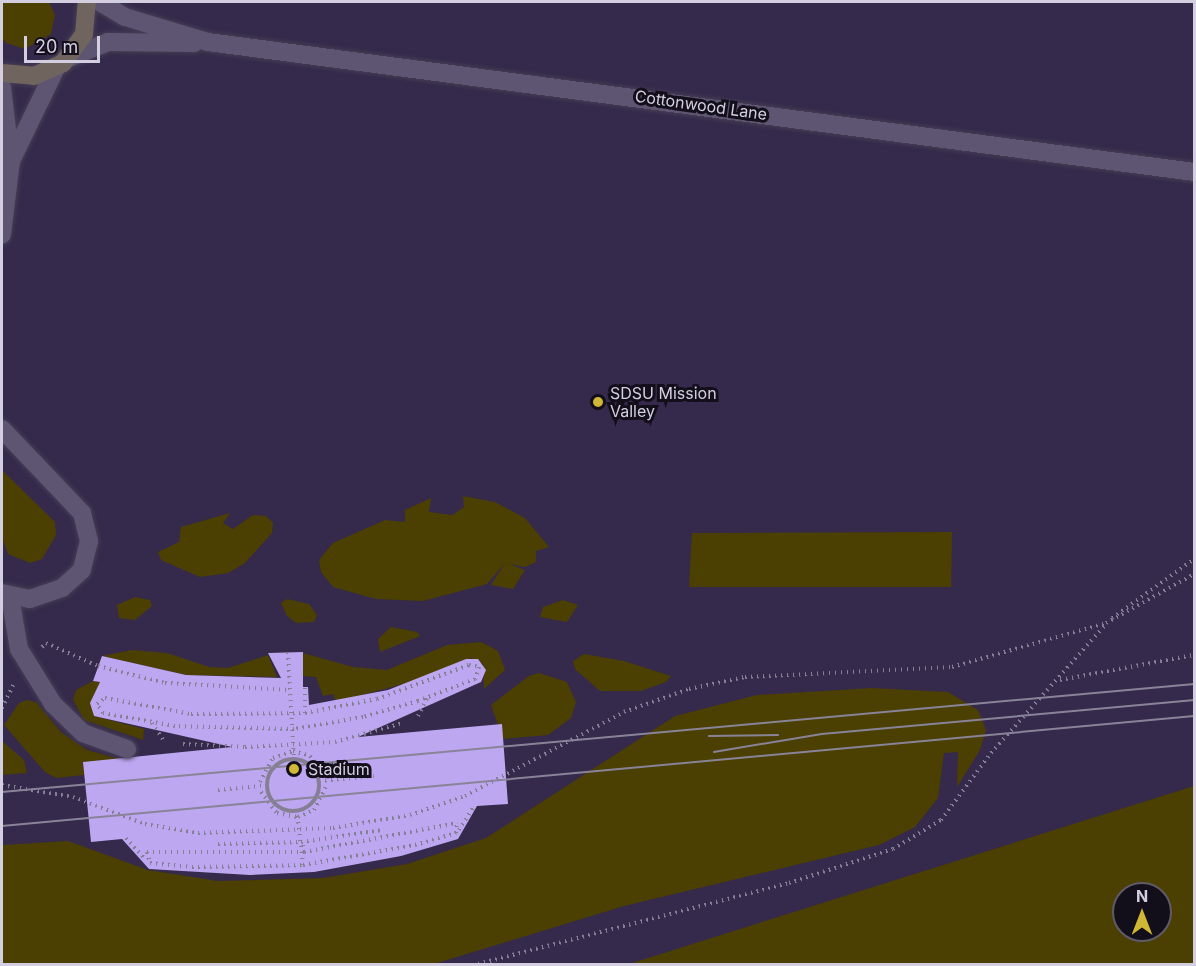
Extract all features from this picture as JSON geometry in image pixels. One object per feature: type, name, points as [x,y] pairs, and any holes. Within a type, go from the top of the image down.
[{"type":"main road","points":[[2,73],[26,77],[63,63],[84,33],[87,2]]},
{"type":"street","name":"Cottonwood Lane","points":[[100,2],[125,17],[208,42]]},
{"type":"street","name":"Cottonwood Lane","points":[[63,63],[108,42],[208,42],[1194,172]]},
{"type":"street","points":[[11,161],[63,63]]},
{"type":"street","points":[[2,87],[11,161],[2,234]]},
{"type":"street","points":[[2,429],[82,513],[89,541],[82,570],[62,588],[30,598],[6,595],[19,649],[53,704],[83,734],[127,749]]},
{"type":"path","points":[[478,964],[789,883],[894,849],[941,820],[991,753],[1058,680],[1106,623],[1194,559]]},
{"type":"path","points":[[2,785],[73,797],[145,824],[198,833],[333,828],[410,815],[465,796],[624,712],[689,689],[745,677],[952,668],[1106,623],[1194,574]]},
{"type":"path","points":[[46,643],[98,666],[165,683],[290,690]]},
{"type":"path","points":[[288,652],[293,743]]},
{"type":"path","points":[[1058,680],[1194,655]]},
{"type":"path","points":[[469,664],[479,668],[476,679],[427,698],[363,717],[294,729],[236,731],[151,723],[104,713],[97,704],[105,698],[191,714],[290,715],[377,699],[469,664]]},
{"type":"path","points":[[305,687],[305,713]]},
{"type":"path","points":[[418,716],[427,698]]},
{"type":"path","points":[[151,723],[165,741]]},
{"type":"path","points":[[183,744],[335,741],[402,723]]},
{"type":"path","points":[[294,729],[294,758]]},
{"type":"path","points":[[260,782],[273,758],[293,751],[310,756],[326,776]]},
{"type":"path","points":[[294,758],[313,766],[319,781],[312,804],[297,810],[274,803],[267,785],[275,766],[294,758]]},
{"type":"path","points":[[319,781],[374,776]]},
{"type":"path","points":[[218,790],[267,785]]},
{"type":"path","points":[[261,792],[277,813],[298,817],[314,810],[327,785]]},
{"type":"path","points":[[126,838],[145,859],[192,867],[303,865],[416,845],[459,830],[474,806]]},
{"type":"path","points":[[297,810],[304,852]]},
{"type":"path","points":[[145,859],[151,849],[242,855],[304,852],[386,840],[452,820],[459,830]]},
{"type":"path","points":[[218,844],[302,844],[382,830]]},
{"type":"path","points":[[302,844],[303,865]]},
{"type":"shaded area","name":"SDSU Mission Valley","points":[[2,2],[1194,2],[1194,803],[678,964],[2,964]]},
{"type":"shaded area","points":[[2,2],[49,2],[55,15],[51,34],[25,49],[6,43],[2,38]]},
{"type":"shaded area","points":[[3,471],[55,522],[56,535],[42,559],[30,563],[8,554],[2,537]]},
{"type":"shaded area","points":[[463,496],[495,502],[525,518],[549,547],[536,551],[536,562],[525,567],[509,564],[525,570],[513,589],[491,585],[505,563],[487,584],[423,601],[376,599],[333,587],[321,572],[319,560],[333,543],[385,520],[405,522],[405,510],[431,498],[429,512],[452,515],[464,507]]},
{"type":"shaded area","points":[[230,513],[223,523],[233,529],[253,515],[266,516],[273,523],[272,533],[245,563],[228,573],[200,577],[161,560],[158,552],[179,542],[181,527]]},
{"type":"shaded area","points":[[952,532],[951,587],[689,587],[692,533]]},
{"type":"shaded area","points":[[135,597],[150,600],[152,606],[135,620],[119,618],[117,605]]},
{"type":"shaded area","points":[[287,599],[309,604],[317,615],[314,622],[296,623],[287,616],[281,603]]},
{"type":"shaded area","points":[[563,600],[578,605],[567,622],[540,617],[543,607]]},
{"type":"shaded area","points":[[391,627],[417,632],[420,636],[380,652],[378,639]]},
{"type":"shaded area","points":[[481,642],[498,651],[505,670],[484,689],[483,664],[471,658],[418,680],[336,702],[333,694],[323,696],[316,677],[302,676],[303,653],[353,667],[387,670],[447,645]]},
{"type":"shaded area","points":[[132,650],[167,653],[209,667],[228,668],[268,655],[277,677],[186,675],[102,656]]},
{"type":"shaded area","points":[[584,654],[624,661],[671,676],[666,682],[641,691],[600,691],[575,669],[573,661]]},
{"type":"shaded area","points":[[539,673],[567,682],[576,702],[571,718],[548,735],[503,739],[491,705],[529,676]]},
{"type":"shaded area","points":[[93,681],[120,687],[93,697],[94,716],[144,729],[143,740],[84,720],[73,700],[76,690]]},
{"type":"shaded area","points":[[872,688],[948,692],[978,710],[986,730],[980,750],[957,787],[958,752],[944,753],[938,798],[915,827],[879,845],[624,906],[434,964],[2,964],[2,845],[68,841],[148,870],[218,881],[323,878],[407,864],[486,838],[675,716],[757,695]]},
{"type":"shaded area","points":[[27,700],[36,702],[61,732],[87,750],[120,759],[83,762],[84,775],[56,778],[45,772],[4,725],[19,703]]},
{"type":"shaded area","points":[[2,741],[24,760],[27,773],[2,775]]},
{"type":"shaded area","points":[[1194,786],[1194,964],[629,964]]},
{"type":"building","name":"Stadium","points":[[303,652],[303,687],[308,687],[309,705],[388,690],[466,659],[478,659],[486,670],[481,682],[358,737],[502,724],[508,804],[477,806],[458,839],[401,856],[314,872],[250,875],[149,869],[122,839],[91,842],[83,762],[232,747],[94,716],[90,703],[100,682],[93,681],[102,656],[186,675],[281,678],[268,653]]},
{"type":"tram line","points":[[2,792],[1194,684]]},
{"type":"tram line","points":[[714,752],[822,734],[1194,700]]},
{"type":"tram line","points":[[2,826],[1194,716]]},
{"type":"tram line","points":[[709,736],[778,735]]},
{"type":"place","name":"SDSU Mission Valley","points":[[598,402]]},
{"type":"place","name":"Stadium","points":[[294,769]]}]
